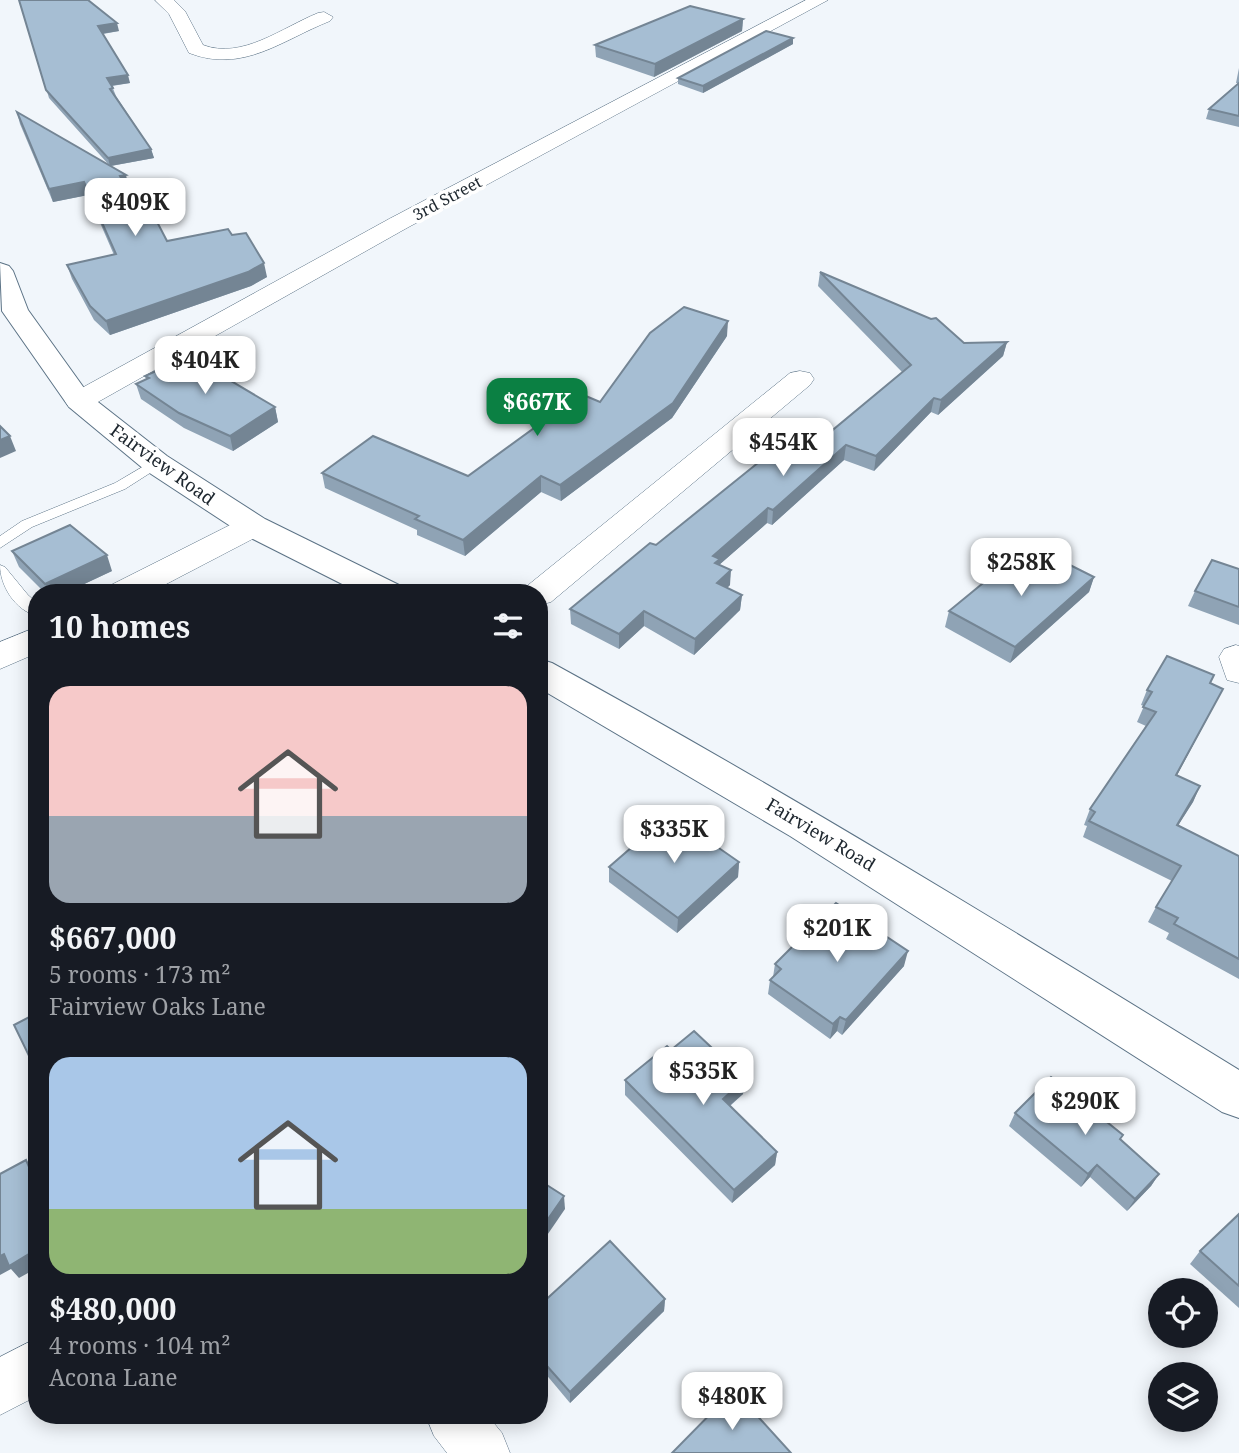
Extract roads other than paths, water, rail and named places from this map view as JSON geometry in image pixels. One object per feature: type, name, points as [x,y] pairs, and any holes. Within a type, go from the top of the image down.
[{"type":"main road","name":"Fairview Road","points":[[0,271],[16,311],[79,401],[156,463],[253,526],[369,584]]},
{"type":"main road","name":"Fairview Road","points":[[548,677],[676,747],[860,856],[1239,1096]]},
{"type":"street","points":[[164,0],[183,20],[190,43],[211,56],[244,52],[324,17]]},
{"type":"street","name":"3rd Street","points":[[79,401],[397,224],[819,0]]},
{"type":"street","points":[[548,587],[800,379]]},
{"type":"street","points":[[140,584],[253,526]]},
{"type":"street","points":[[0,657],[28,643]]},
{"type":"street","points":[[0,1388],[28,1371]]},
{"type":"street","points":[[460,1424],[482,1453]]},
{"type":"lane","points":[[0,543],[27,524],[120,486],[156,463]]},
{"type":"lane","points":[[0,570],[28,604]]}]
